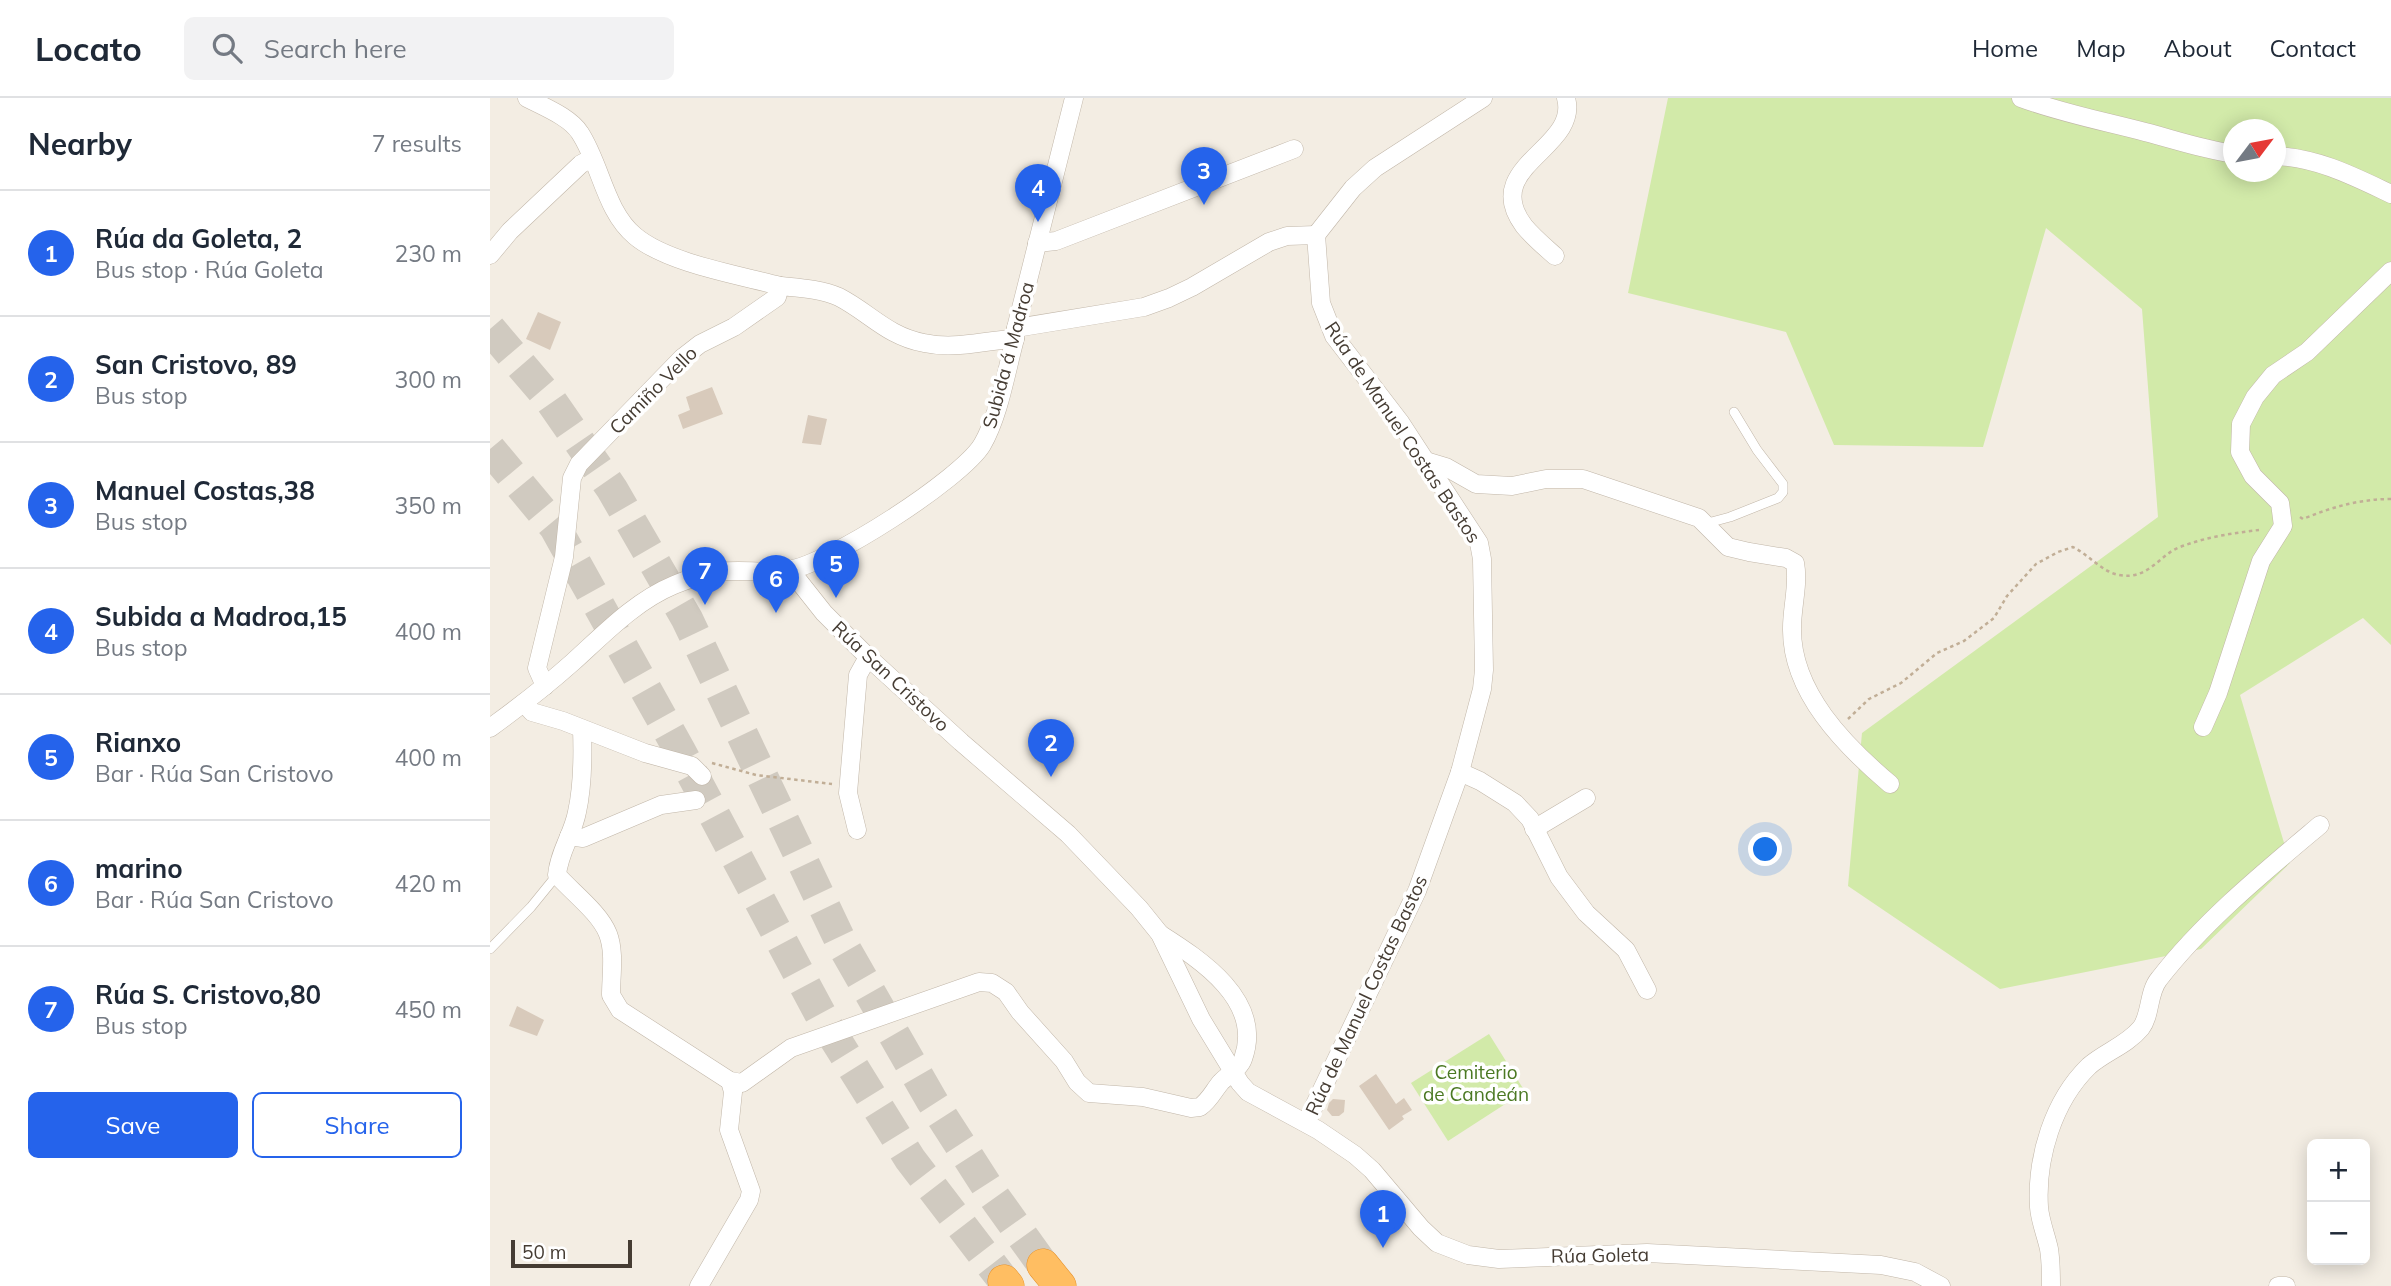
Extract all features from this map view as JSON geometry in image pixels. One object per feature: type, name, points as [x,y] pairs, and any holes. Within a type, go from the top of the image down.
[{"type":"street","points":[[527,98],[564,118],[579,131],[622,222],[635,236],[658,251],[780,286],[825,292],[842,299],[894,334],[924,344],[965,346],[1169,299],[1269,242],[1287,236],[1316,236],[1353,188],[1376,168],[1483,98]]},
{"type":"street","name":"Subida á Madroa","points":[[790,570],[825,558],[874,530],[922,498],[972,457],[982,444],[993,420],[1074,98]]},
{"type":"street","points":[[1555,256],[1524,226],[1512,204],[1511,191],[1518,178],[1564,124],[1569,110],[1566,98]]},
{"type":"street","points":[[2021,98],[2055,111],[2147,133],[2195,148],[2223,152]]},
{"type":"street","points":[[1037,243],[1056,241],[1294,149]]},
{"type":"street","points":[[2286,156],[2300,157],[2343,170],[2391,194]]},
{"type":"street","points":[[490,255],[510,231],[581,164],[592,158]]},
{"type":"street","name":"Rúa de Manuel Costas Bastos","points":[[1306,1123],[1417,891],[1460,772],[1482,689],[1484,670],[1482,559],[1479,543],[1400,422],[1328,325],[1321,303],[1316,236]]},
{"type":"street","points":[[2203,727],[2218,693],[2261,561],[2283,526],[2280,503],[2253,475],[2240,452],[2241,424],[2255,397],[2273,375],[2307,352],[2391,271]]},
{"type":"street","name":"Camiño Vello","points":[[545,687],[537,668],[564,557],[572,478],[579,464],[682,358],[777,297],[780,286]]},
{"type":"street","points":[[1426,461],[1446,467],[1476,484],[1512,486],[1546,479],[1583,479],[1699,518],[1728,547],[1786,558],[1795,563],[1797,573],[1791,629],[1795,655],[1805,682],[1835,733],[1890,784]]},
{"type":"street","points":[[490,728],[545,687],[615,625],[673,585],[718,572],[790,570]]},
{"type":"street","name":"Rúa San Cristovo","points":[[790,570],[824,613],[868,657],[1068,834],[1108,874],[1160,934],[1200,1019],[1232,1073],[1248,1092],[1306,1123]]},
{"type":"street","points":[[857,830],[848,793],[858,676],[868,657]]},
{"type":"street","points":[[524,704],[532,712],[697,771]]},
{"type":"street","points":[[582,729],[583,758],[577,813],[559,860],[557,875],[602,923],[608,934],[611,995],[614,1003],[620,1010],[730,1081],[741,1083],[750,1079],[791,1048],[978,982],[992,983],[1006,992],[1020,1012],[1064,1061],[1077,1082],[1089,1093],[1143,1097],[1191,1108],[1200,1107],[1232,1073]]},
{"type":"street","points":[[1460,772],[1516,803],[1530,819],[1559,877],[1586,913],[1626,950],[1647,990]]},
{"type":"street","points":[[1534,829],[1586,798]]},
{"type":"street","points":[[569,836],[583,838],[661,805],[696,800]]},
{"type":"street","points":[[2051,1286],[2050,1253],[2039,1210],[2039,1175],[2044,1146],[2056,1115],[2090,1065],[2133,1037],[2143,1026],[2156,982],[2171,964],[2269,869],[2320,825]]},
{"type":"street","name":"Rúa San Cristovo","points":[[1160,934],[1192,954],[1221,980],[1237,999],[1248,1033],[1243,1061],[1232,1073]]},
{"type":"street","points":[[699,1286],[749,1200],[751,1191],[729,1130],[733,1093],[730,1081]]},
{"type":"street","name":"Rúa Goleta","points":[[1306,1123],[1332,1138],[1364,1163],[1421,1228],[1452,1251],[1499,1259],[1647,1253],[1826,1261],[1881,1265],[1916,1272],[1941,1286]]},
{"type":"street","points":[[2278,1286],[2286,1286]]},
{"type":"lane","points":[[1704,524],[1730,517],[1777,498],[1783,492],[1783,484],[1767,466],[1734,412]]},
{"type":"lane","points":[[490,949],[531,907],[557,875]]},
{"type":"path","points":[[2280,503],[2303,519],[2330,508],[2373,499],[2391,499]]},
{"type":"path","points":[[1835,733],[1869,699],[1901,682],[1937,653],[1964,641],[1994,618],[2007,597],[2036,564],[2058,552],[2073,547],[2084,552],[2103,568],[2120,576],[2153,568],[2176,548],[2195,542],[2283,526]]},
{"type":"path","points":[[697,771],[698,762],[715,763],[778,778],[849,786]]},
{"type":"green space","points":[[1668,98],[2391,98],[2391,645],[2363,618],[2240,695],[2290,863],[2201,949],[2000,989],[1848,886],[1862,733],[2158,517],[2142,309],[2046,228],[1983,447],[1834,445],[1786,332],[1628,293]]},
{"type":"green space","name":"Cemiterio de Candeán","points":[[1489,1034],[1524,1090],[1448,1141],[1411,1083]]},
{"type":"building","points":[[538,312],[561,322],[550,350],[526,339]]},
{"type":"building","points":[[712,387],[723,414],[683,429],[678,415],[690,410],[686,397]]},
{"type":"building","points":[[808,415],[827,419],[821,445],[802,443]]},
{"type":"building","points":[[517,1006],[544,1020],[537,1036],[509,1026]]},
{"type":"building","points":[[1376,1074],[1396,1104],[1404,1098],[1412,1110],[1389,1130],[1359,1086]]},
{"type":"building","points":[[1333,1099],[1345,1100],[1344,1112],[1339,1116],[1332,1116],[1327,1110]]},
{"type":"tunnel","points":[[490,329],[549,398],[612,489],[687,619],[841,942],[932,1101],[990,1191],[1043,1265]]},
{"type":"tunnel","points":[[490,449],[555,527],[680,751],[824,1021],[910,1159],[1004,1281]]},
{"type":"place","name":"Manuel Costas,38","points":[[1204,205]]},
{"type":"place","name":"Subida a Madroa,15","points":[[1038,222]]},
{"type":"place","name":"Rianxo","points":[[836,598]]},
{"type":"place","name":"Rúa S. Cristovo,80","points":[[705,605]]},
{"type":"place","name":"marino","points":[[776,613]]},
{"type":"place","name":"San Cristovo, 89","points":[[1051,777]]},
{"type":"place","name":"Rúa da Goleta, 2","points":[[1383,1248]]}]
